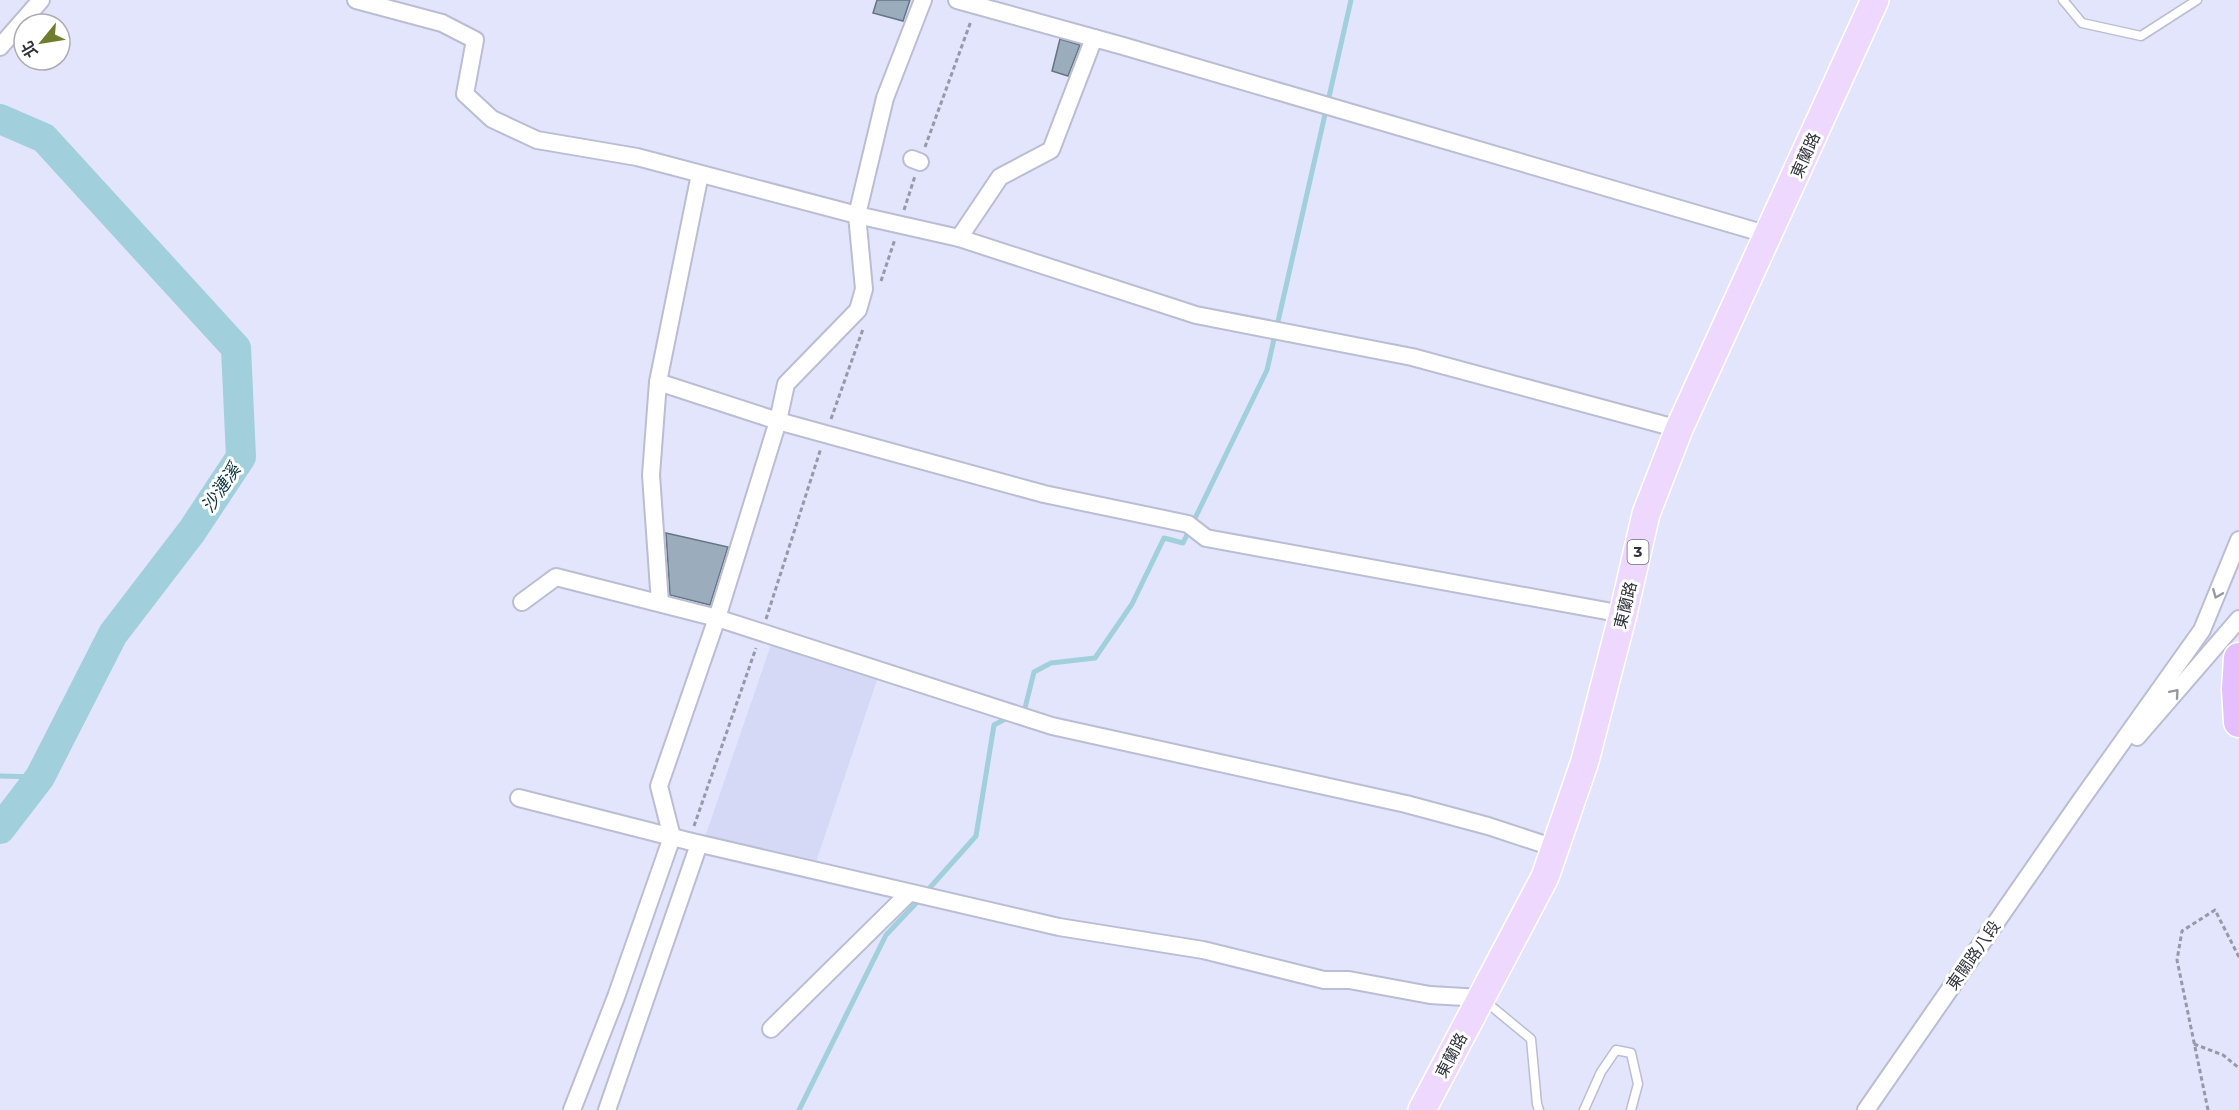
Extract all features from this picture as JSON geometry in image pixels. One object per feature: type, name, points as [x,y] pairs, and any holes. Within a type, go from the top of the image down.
[{"type":"highway","points":[[2239,658],[2236,689],[2239,722]]},
{"type":"main road","name":"東蘭路","points":[[1422,1110],[1545,877],[1585,761],[1646,514],[1679,429],[1875,0]]},
{"type":"street","points":[[0,47],[41,0]]},
{"type":"street","points":[[356,0],[442,23],[476,40],[465,94],[492,119],[537,140],[637,157],[857,215],[959,238],[1196,315],[1412,357],[1679,429]]},
{"type":"street","points":[[607,1110],[686,840],[659,786],[717,618],[778,421],[786,384],[858,310],[864,289],[857,215],[885,98],[923,0]]},
{"type":"street","points":[[957,0],[1768,235]]},
{"type":"street","points":[[959,238],[1000,177],[1051,150],[1094,38]]},
{"type":"street","points":[[660,603],[651,475],[658,382],[700,174]]},
{"type":"street","points":[[658,382],[778,421],[1044,494],[1188,524],[1206,538],[1623,614]]},
{"type":"street","name":"東關路八段","points":[[1866,1110],[2202,630],[2239,540]]},
{"type":"street","points":[[522,602],[556,577],[761,631],[1052,726],[1406,804],[1488,826],[1555,848]]},
{"type":"street","name":"東關路八段","points":[[2081,800],[2239,619]]},
{"type":"street","points":[[519,798],[686,840],[1059,927],[1203,950],[1324,980],[1349,980],[1430,995],[1481,998]]},
{"type":"street","points":[[572,1110],[624,999],[686,840]]},
{"type":"street","points":[[771,1029],[909,893]]},
{"type":"lane","points":[[2063,0],[2082,23],[2141,36],[2197,0]]},
{"type":"lane","points":[[1481,998],[1531,1039],[1539,1110]]},
{"type":"lane","points":[[1584,1110],[1601,1072],[1616,1050],[1630,1053],[1638,1084],[1631,1110]]},
{"type":"path","points":[[903,211],[916,160],[976,6]]},
{"type":"path","points":[[880,282],[895,239]]},
{"type":"path","points":[[686,840],[761,631],[826,434],[865,326]]},
{"type":"path","points":[[2208,1110],[2176,960],[2182,931],[2216,910],[2239,957]]},
{"type":"path","points":[[2194,1044],[2223,1055],[2239,1068]]},
{"type":"shaded area","points":[[773,639],[879,674],[814,868],[704,840]]},
{"type":"building","points":[[877,0],[910,0],[903,21],[873,13]]},
{"type":"building","points":[[1060,39],[1080,45],[1068,76],[1052,71]]},
{"type":"building","points":[[666,533],[728,547],[710,605],[670,595]]},
{"type":"waterway","points":[[1020,711],[1025,708],[1034,672],[1051,663],[1095,658],[1132,604],[1164,538],[1183,543],[1267,370],[1351,0]]},
{"type":"waterway","name":"沙漣溪","points":[[0,119],[44,138],[236,348],[241,457],[192,531],[113,634],[40,777],[0,829]]},
{"type":"waterway","points":[[926,892],[976,836],[994,725],[1009,717]]},
{"type":"waterway","points":[[0,776],[40,777]]},
{"type":"waterway","points":[[799,1110],[886,935],[920,899]]}]
